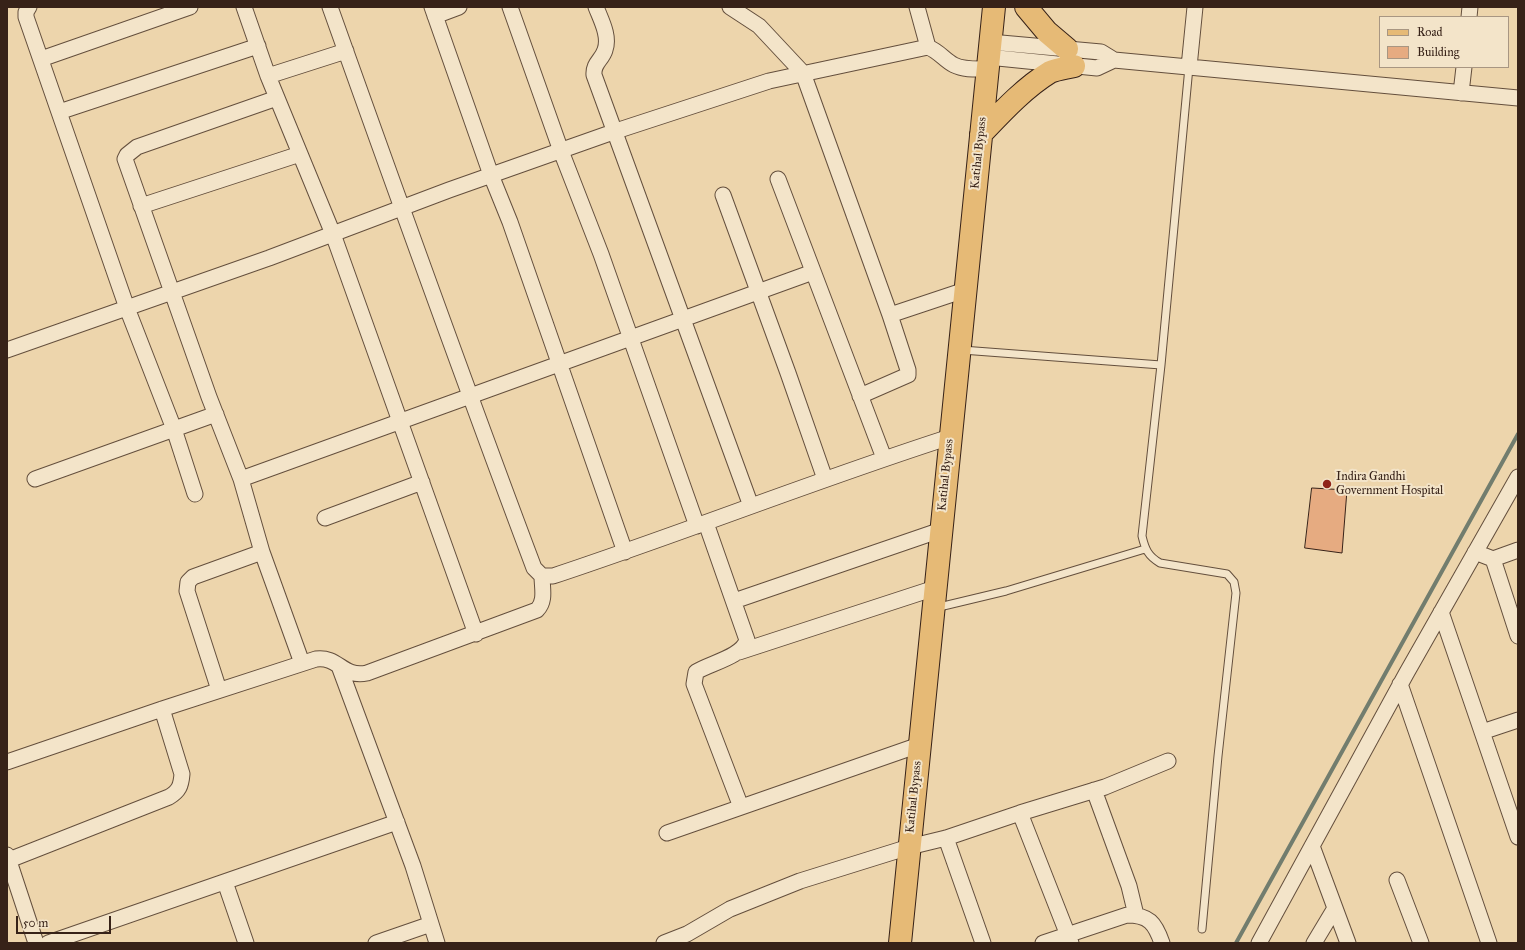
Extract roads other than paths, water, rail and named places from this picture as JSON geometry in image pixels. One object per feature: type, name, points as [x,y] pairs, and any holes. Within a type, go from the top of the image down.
[{"type":"main road","name":"Katihal Bypass","points":[[898,942],[909,847],[994,7]]},
{"type":"main road","points":[[981,134],[1009,105],[1031,86],[1071,57],[1026,7]]},
{"type":"street","points":[[29,7],[26,12],[26,17],[127,308],[174,429],[195,494]]},
{"type":"street","points":[[41,59],[190,7]]},
{"type":"street","points":[[244,7],[268,76],[333,234],[476,634]]},
{"type":"street","points":[[7,762],[302,663],[323,658],[328,659],[354,674],[367,673],[476,634],[537,610],[542,605],[542,576],[534,568],[470,397],[401,209],[330,7]]},
{"type":"street","points":[[459,7],[433,11],[491,176],[510,222],[625,552]]},
{"type":"street","points":[[510,7],[561,151],[601,254],[630,338],[702,525],[734,601],[747,640],[746,646],[739,652]]},
{"type":"street","points":[[596,7],[607,42],[603,55],[595,65],[594,75],[616,131],[682,319],[751,506]]},
{"type":"street","points":[[730,7],[759,26],[803,73],[890,315],[908,374],[860,396]]},
{"type":"street","points":[[917,7],[928,47]]},
{"type":"street","points":[[1189,67],[1195,7]]},
{"type":"street","points":[[59,112],[258,46]]},
{"type":"street","points":[[7,350],[616,131],[770,81],[928,47],[938,51],[955,66],[966,69],[988,56],[1071,57],[1097,68],[1114,60],[1518,98]]},
{"type":"street","points":[[268,76],[346,50]]},
{"type":"street","points":[[1461,93],[1464,68]]},
{"type":"street","points":[[278,98],[137,147],[131,150],[127,155],[126,163],[171,292],[241,479],[262,552],[302,663]]},
{"type":"street","points":[[141,206],[300,154]]},
{"type":"street","points":[[778,179],[884,458]]},
{"type":"street","points":[[723,195],[825,479]]},
{"type":"street","points":[[241,479],[813,272]]},
{"type":"street","points":[[890,315],[965,290]]},
{"type":"street","points":[[35,479],[216,414]]},
{"type":"street","points":[[542,576],[553,576],[625,552],[884,458],[950,437]]},
{"type":"street","points":[[1259,943],[1400,684],[1518,476]]},
{"type":"street","points":[[325,518],[422,482]]},
{"type":"street","points":[[734,601],[941,530]]},
{"type":"street","points":[[1475,552],[1493,559],[1518,550]]},
{"type":"street","points":[[219,690],[187,591],[188,582],[193,577],[262,552]]},
{"type":"street","points":[[1493,559],[1518,636]]},
{"type":"street","points":[[741,807],[694,684],[696,672],[739,652],[934,598]]},
{"type":"street","points":[[1441,612],[1482,732],[1512,799],[1518,838]]},
{"type":"street","points":[[339,666],[397,822],[437,943]]},
{"type":"street","points":[[1400,684],[1489,943]]},
{"type":"street","points":[[36,943],[11,881],[8,858],[169,797],[177,792],[181,784],[182,774],[162,709]]},
{"type":"street","points":[[1482,732],[1518,720]]},
{"type":"street","points":[[667,833],[919,745]]},
{"type":"street","points":[[664,943],[687,934],[730,909],[800,881],[909,847],[946,838],[1094,790],[1168,761]]},
{"type":"street","points":[[1094,790],[1129,886],[1136,915]]},
{"type":"street","points":[[1020,813],[1069,939]]},
{"type":"street","points":[[48,943],[397,822]]},
{"type":"street","points":[[946,838],[983,943]]},
{"type":"street","points":[[1312,846],[1348,943]]},
{"type":"street","points":[[1397,880],[1421,943]]},
{"type":"street","points":[[225,882],[246,943]]},
{"type":"street","points":[[1314,943],[1335,908]]},
{"type":"street","points":[[1043,943],[1069,939],[1127,915],[1136,915],[1147,920],[1157,928],[1162,943]]},
{"type":"street","points":[[376,943],[431,924]]},
{"type":"lane","points":[[1189,67],[1161,365],[1142,536],[1145,549],[1151,558],[1160,563],[1227,574],[1234,582],[1236,593],[1218,756],[1202,930]]},
{"type":"lane","points":[[959,350],[1161,365]]},
{"type":"lane","points":[[934,598],[1006,591],[1145,549]]},
{"type":"waterway","points":[[1236,943],[1518,434]]},
{"type":"place","name":"Indira Gandhi Government Hospital","points":[[1327,484]]}]
